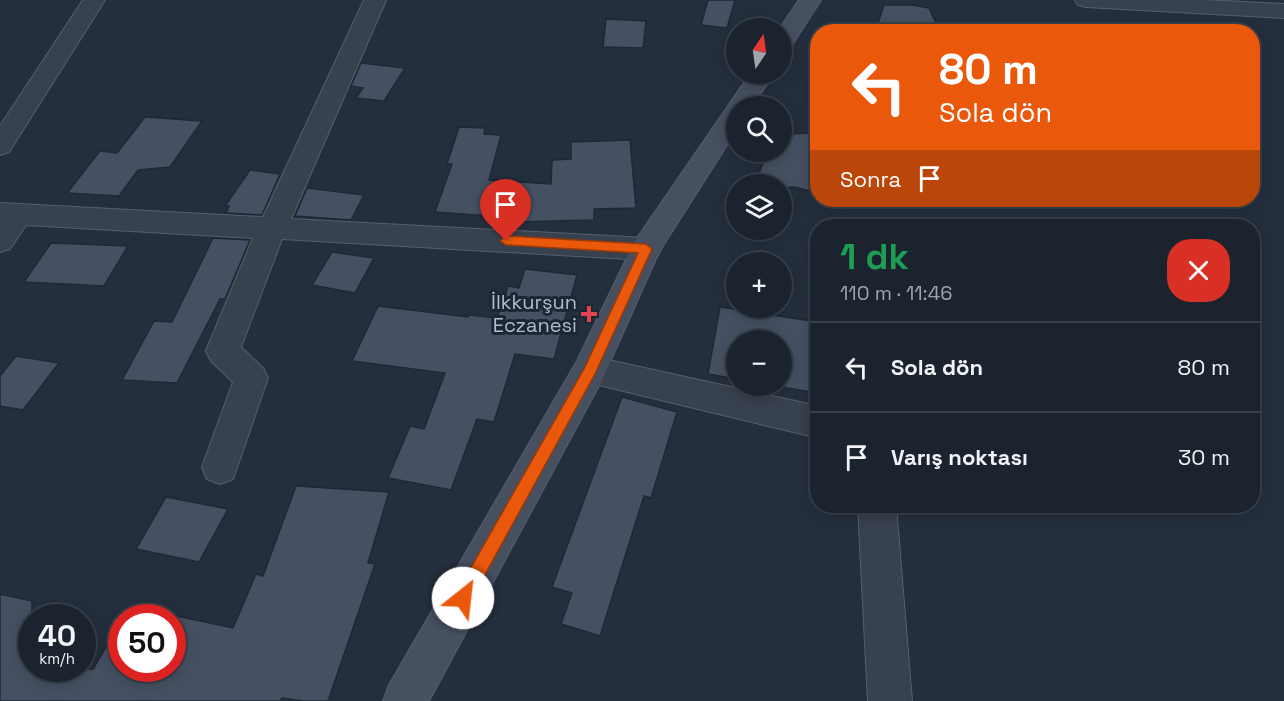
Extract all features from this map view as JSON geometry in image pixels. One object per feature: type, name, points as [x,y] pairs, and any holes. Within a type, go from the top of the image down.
[{"type":"main road","points":[[792,28],[810,0]]},
{"type":"main road","points":[[405,701],[590,370],[646,249],[726,127]]},
{"type":"street","points":[[0,146],[94,0]]},
{"type":"street","points":[[220,467],[251,378],[223,351],[272,228],[375,0]]},
{"type":"street","points":[[1086,0],[1284,11]]},
{"type":"street","points":[[0,241],[8,214],[46,214],[646,249]]},
{"type":"street","points":[[590,370],[810,420]]},
{"type":"street","points":[[877,513],[890,701]]},
{"type":"building","points":[[708,0],[735,0],[730,18],[726,18],[726,28],[701,25]]},
{"type":"building","points":[[884,5],[912,5],[929,8],[936,24],[878,24]]},
{"type":"building","points":[[606,19],[646,21],[643,48],[603,47]]},
{"type":"building","points":[[361,63],[405,68],[384,101],[356,98],[363,88],[351,86]]},
{"type":"building","points":[[145,117],[202,121],[170,167],[138,170],[119,196],[67,193],[100,151],[117,153]]},
{"type":"building","points":[[459,127],[485,128],[484,134],[501,135],[489,180],[551,184],[552,160],[571,159],[571,142],[630,140],[636,208],[594,209],[594,220],[514,222],[516,218],[435,212],[452,164],[447,164]]},
{"type":"building","points":[[810,133],[810,191],[792,187],[792,174],[758,174],[764,162],[792,162],[792,134]]},
{"type":"building","points":[[250,170],[280,174],[262,215],[226,213],[229,206],[225,206]]},
{"type":"building","points":[[307,188],[364,195],[351,220],[295,216]]},
{"type":"building","points":[[213,238],[250,240],[225,299],[220,299],[177,383],[122,380],[154,321],[172,322]]},
{"type":"building","points":[[51,243],[128,246],[104,286],[24,282]]},
{"type":"building","points":[[332,252],[374,258],[355,293],[312,285]]},
{"type":"building","points":[[525,269],[577,275],[554,359],[515,354],[494,422],[477,419],[451,490],[388,478],[410,426],[424,429],[445,373],[352,361],[378,306],[468,317],[469,315],[497,318],[508,286],[519,288]]},
{"type":"building","points":[[720,307],[726,308],[726,318],[792,318],[810,321],[810,392],[792,389],[792,330],[726,330],[726,377],[708,374]]},
{"type":"building","points":[[16,356],[59,363],[23,410],[0,406],[0,376]]},
{"type":"building","points":[[622,397],[677,412],[651,498],[644,496],[600,636],[561,624],[572,593],[552,587]]},
{"type":"building","points":[[296,486],[389,492],[368,563],[375,564],[328,701],[282,698],[280,701],[0,701],[0,594],[32,601],[32,604],[18,604],[18,682],[96,682],[96,664],[108,644],[108,682],[186,682],[186,618],[233,628],[256,574],[263,576]]},
{"type":"building","points":[[166,497],[228,509],[199,562],[136,549]]},
{"type":"place","name":"İlkkurşun Eczanesi","points":[[589,314]]},
{"type":"route","points":[[463,598],[590,370],[646,249],[506,241]]}]
